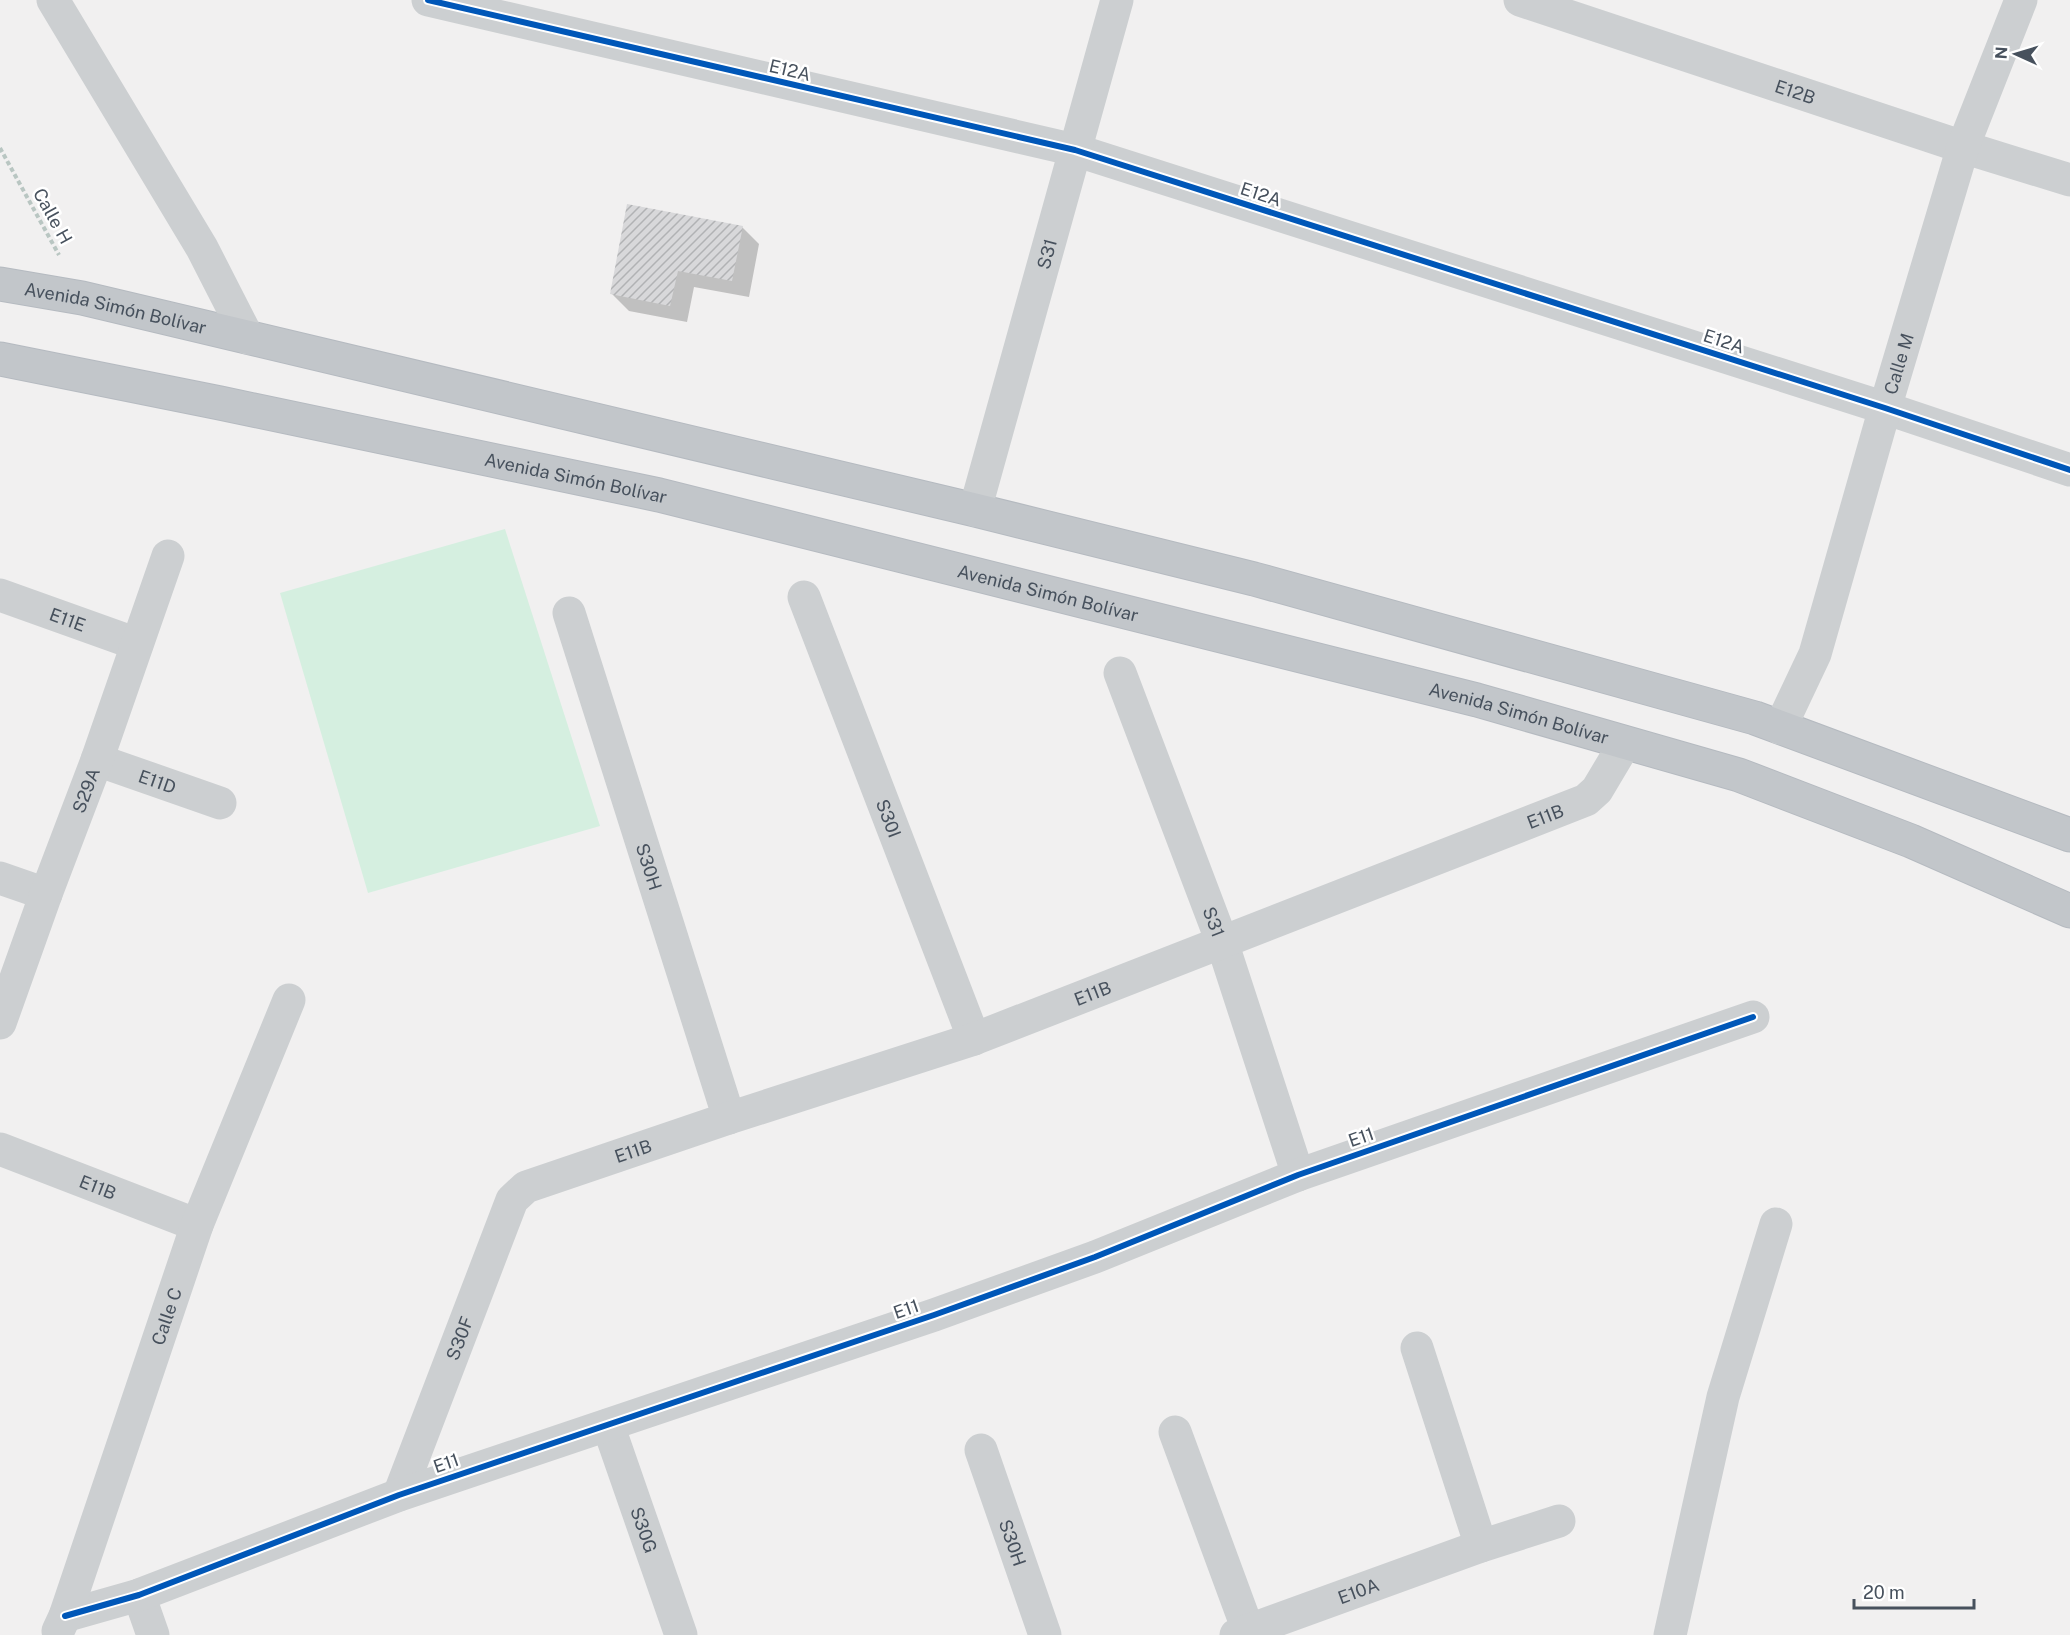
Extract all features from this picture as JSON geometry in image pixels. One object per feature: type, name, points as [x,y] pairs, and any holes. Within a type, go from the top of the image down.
[{"type":"highway","name":"Avenida Simón Bolívar","points":[[0,284],[82,297],[975,510],[1254,579],[1676,695],[1780,728],[2070,835]]},
{"type":"highway","name":"Avenida Simón Bolívar","points":[[0,359],[659,495],[1466,697],[1739,775],[1911,841],[2070,911]]},
{"type":"street","points":[[53,0],[202,248],[248,338]]},
{"type":"street","name":"E12A","points":[[428,0],[1075,150],[1885,408],[2070,470]]},
{"type":"street","name":"S31","points":[[975,510],[1117,0]]},
{"type":"street","name":"E12B","points":[[1520,0],[1963,147],[2070,180]]},
{"type":"street","name":"Calle M","points":[[1780,728],[1815,654],[1963,147],[2021,0]]},
{"type":"street","name":"S29A","points":[[0,1023],[97,760],[168,556]]},
{"type":"street","name":"E11E","points":[[0,595],[137,644]]},
{"type":"street","name":"S30I","points":[[804,597],[974,1039]]},
{"type":"street","name":"S30H","points":[[569,613],[729,1118]]},
{"type":"street","name":"S31","points":[[1120,673],[1222,942],[1298,1175]]},
{"type":"street","name":"E11B","points":[[526,1187],[729,1118],[974,1039],[1586,800],[1597,790],[1625,743]]},
{"type":"street","name":"E11D","points":[[97,760],[220,803]]},
{"type":"street","points":[[0,878],[46,894]]},
{"type":"street","name":"Calle C","points":[[60,1626],[197,1225],[289,1000]]},
{"type":"street","name":"E11","points":[[60,1626],[399,1495],[934,1315],[1095,1257],[1298,1175],[1754,1017]]},
{"type":"street","name":"E11B","points":[[0,1149],[197,1225]]},
{"type":"street","name":"S30F","points":[[399,1495],[512,1200],[526,1187]]},
{"type":"street","points":[[1670,1635],[1723,1397],[1776,1224]]},
{"type":"street","points":[[1417,1348],[1481,1546]]},
{"type":"street","name":"S30G","points":[[608,1425],[681,1635]]},
{"type":"street","points":[[1175,1432],[1242,1633]]},
{"type":"street","name":"S30H","points":[[981,1450],[1045,1635]]},
{"type":"street","name":"E10A","points":[[1242,1633],[1481,1546],[1559,1521]]},
{"type":"street","points":[[140,1595],[153,1635]]},
{"type":"green space","points":[[505,529],[600,826],[368,893],[280,593]]},
{"type":"building","points":[[627,204],[743,226],[732,281],[678,271],[670,306],[610,294]]},
{"type":"cycle path","points":[[428,0],[1075,150],[1885,408],[2070,470]]},
{"type":"cycle path","points":[[65,1616],[139,1595],[399,1495],[934,1315],[1095,1257],[1298,1175],[1753,1017]]}]
